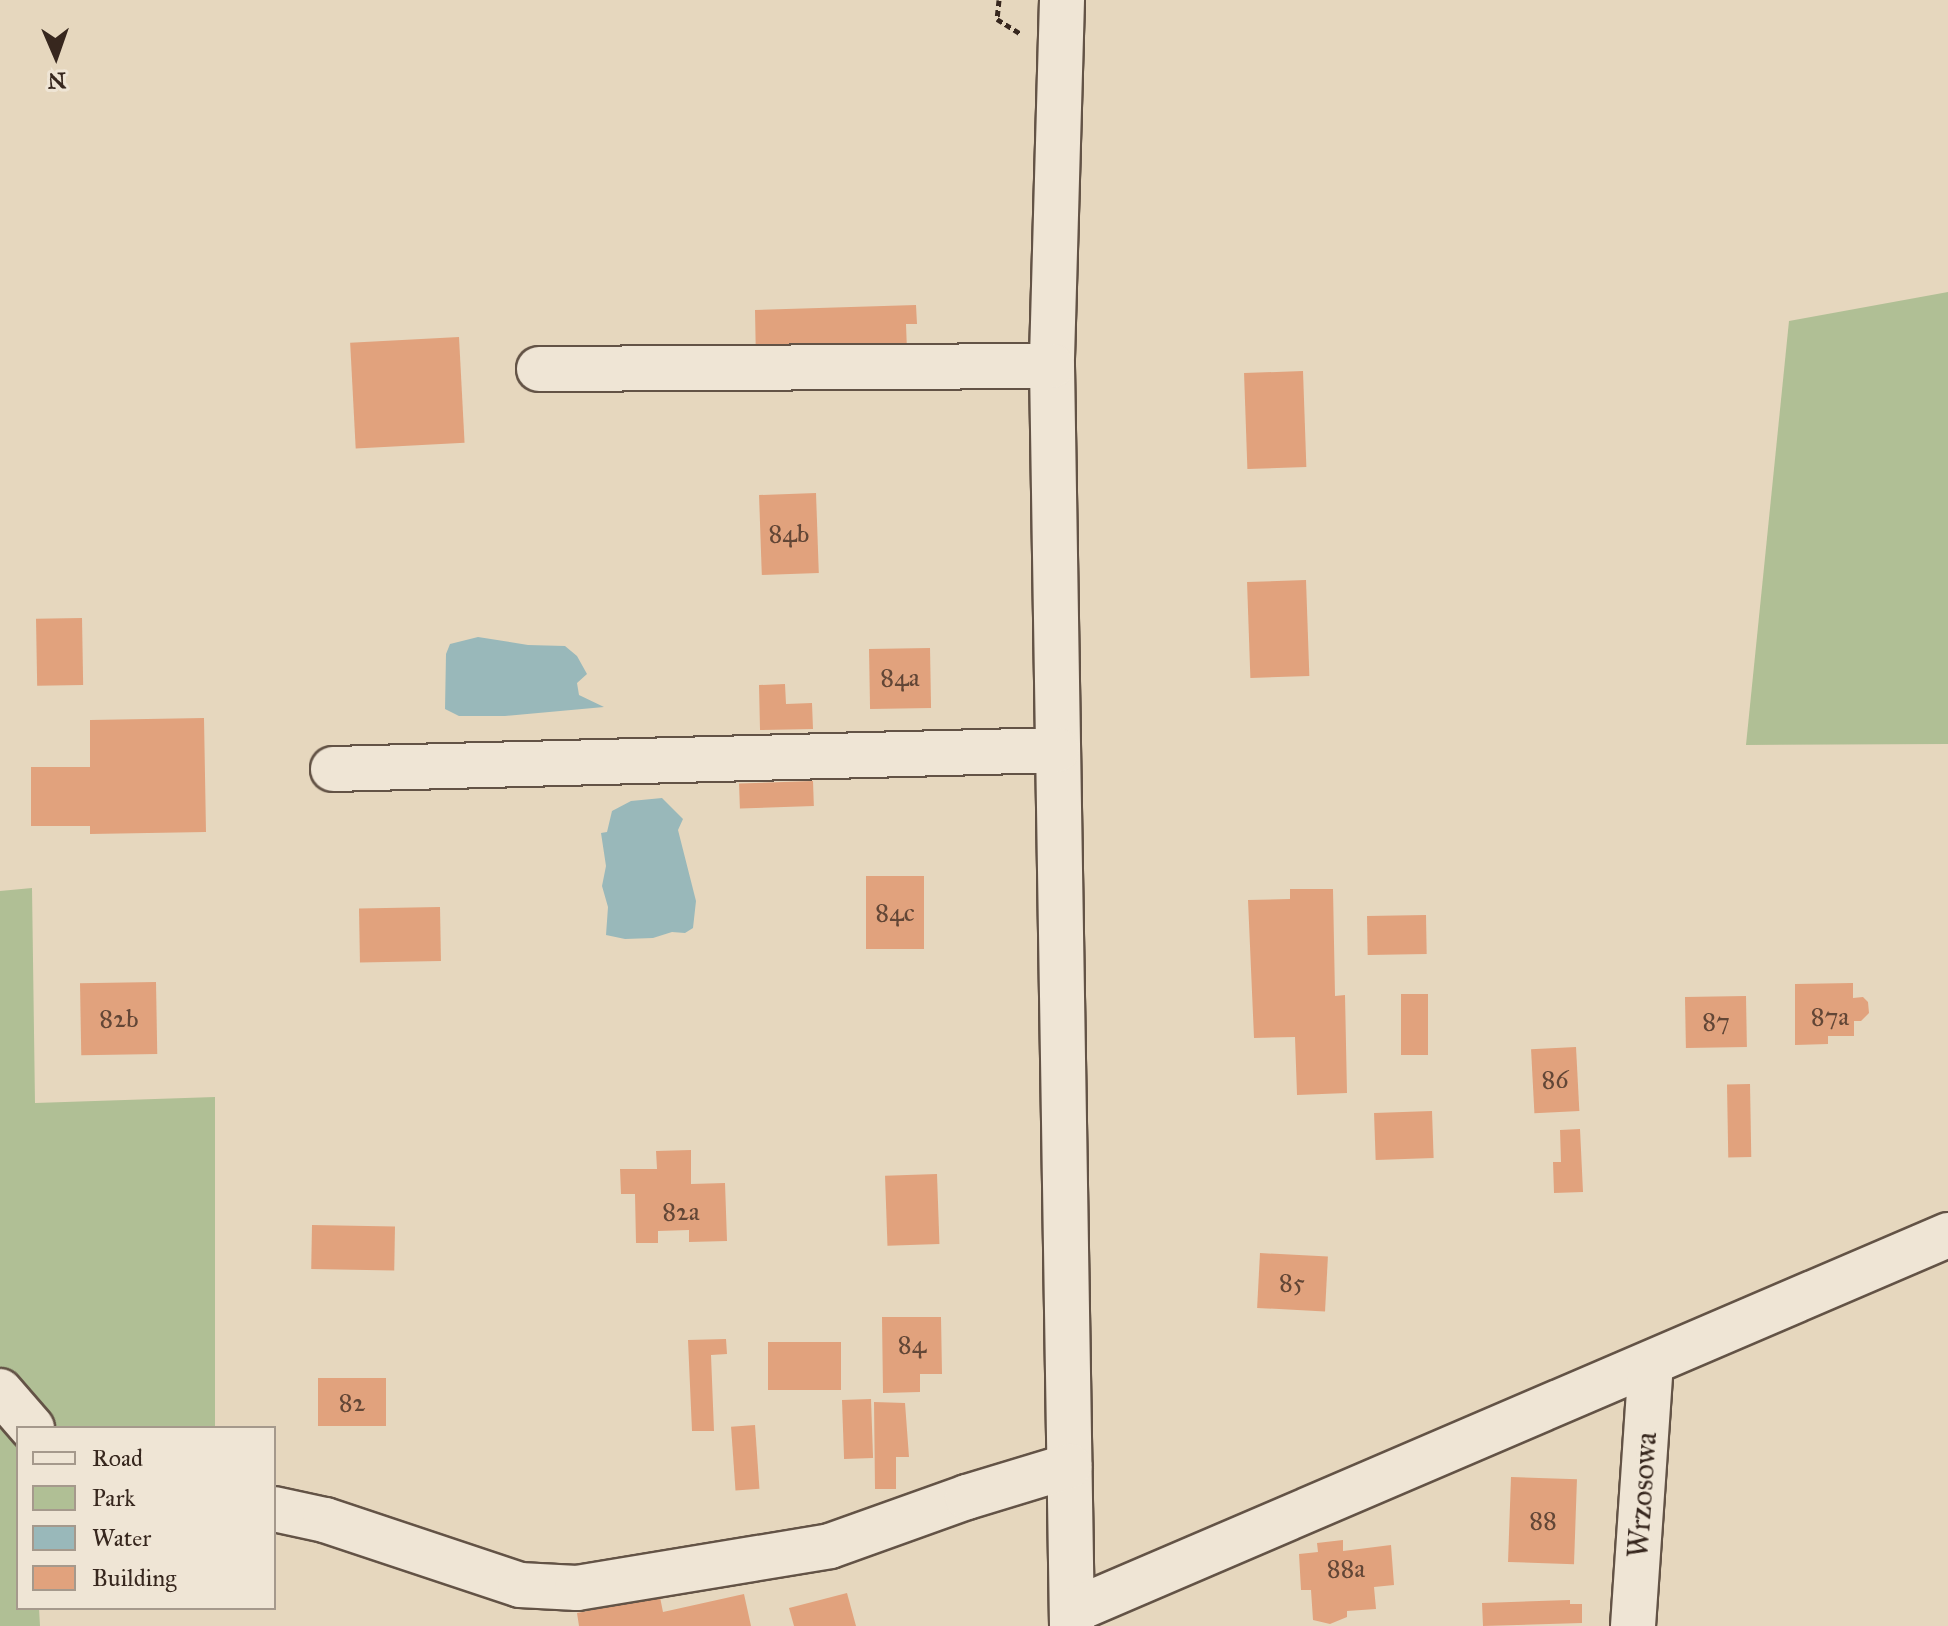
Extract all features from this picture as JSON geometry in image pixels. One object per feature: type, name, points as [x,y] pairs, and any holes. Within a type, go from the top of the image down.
[{"type":"street","points":[[1062,0],[1052,366],[1072,1618],[1948,1235]]},
{"type":"street","points":[[539,369],[1052,366]]},
{"type":"street","points":[[333,769],[1057,750]]},
{"type":"street","name":"Wrzosowa","points":[[1633,1626],[1651,1364]]},
{"type":"street","points":[[0,1391],[30,1426]]},
{"type":"street","points":[[276,1509],[325,1520],[520,1585],[577,1588],[830,1546],[967,1497],[1069,1466]]},
{"type":"green space","points":[[1948,292],[1948,744],[1746,745],[1789,321]]},
{"type":"green space","points":[[32,888],[35,1103],[215,1097],[215,1426],[16,1426],[16,1610],[39,1610],[40,1626],[0,1626],[0,891]]},
{"type":"water","points":[[478,637],[528,645],[565,646],[577,656],[587,674],[577,683],[579,695],[604,707],[505,716],[459,716],[445,709],[446,654],[450,644]]},
{"type":"water","points":[[662,798],[683,819],[678,830],[696,901],[693,928],[685,933],[672,932],[653,938],[625,939],[606,935],[608,907],[602,886],[606,866],[601,833],[607,832],[612,811],[631,801]]},
{"type":"building","points":[[916,305],[917,324],[906,324],[907,351],[756,363],[755,310]]},
{"type":"building","points":[[459,337],[465,443],[356,449],[350,343]]},
{"type":"building","points":[[1303,371],[1306,467],[1247,469],[1244,373]]},
{"type":"building","points":[[816,493],[819,573],[762,575],[759,495]]},
{"type":"building","points":[[1306,580],[1309,676],[1250,678],[1247,582]]},
{"type":"building","points":[[82,618],[83,685],[37,686],[36,619]]},
{"type":"building","points":[[930,648],[931,708],[870,709],[869,649]]},
{"type":"building","points":[[785,684],[786,704],[812,703],[813,729],[760,730],[759,685]]},
{"type":"building","points":[[204,718],[206,832],[90,834],[90,826],[31,826],[31,767],[90,767],[90,720]]},
{"type":"building","points":[[813,781],[814,806],[740,809],[739,784]]},
{"type":"building","points":[[866,876],[924,876],[924,949],[866,949]]},
{"type":"building","points":[[1290,889],[1333,889],[1335,996],[1345,995],[1347,1093],[1297,1095],[1295,1037],[1254,1038],[1248,900],[1290,899]]},
{"type":"building","points":[[440,907],[441,961],[360,962],[359,908]]},
{"type":"building","points":[[1426,915],[1427,954],[1368,955],[1367,916]]},
{"type":"building","points":[[156,982],[157,1054],[81,1055],[80,983]]},
{"type":"building","points":[[1853,983],[1853,998],[1863,997],[1868,1002],[1869,1013],[1861,1021],[1854,1021],[1854,1036],[1828,1036],[1828,1044],[1795,1045],[1795,984]]},
{"type":"building","points":[[1401,994],[1428,994],[1428,1055],[1401,1055]]},
{"type":"building","points":[[1746,996],[1747,1047],[1686,1048],[1685,997]]},
{"type":"building","points":[[1576,1047],[1579,1111],[1534,1113],[1531,1049]]},
{"type":"building","points":[[1727,1084],[1750,1084],[1751,1157],[1728,1157]]},
{"type":"building","points":[[1432,1111],[1434,1158],[1376,1160],[1374,1113]]},
{"type":"building","points":[[1580,1129],[1583,1192],[1554,1193],[1553,1162],[1561,1162],[1560,1130]]},
{"type":"building","points":[[691,1150],[691,1184],[725,1183],[727,1241],[689,1242],[689,1230],[658,1231],[658,1243],[636,1243],[635,1194],[621,1194],[620,1169],[657,1169],[656,1151]]},
{"type":"building","points":[[937,1174],[939,1244],[887,1246],[885,1176]]},
{"type":"building","points":[[312,1225],[395,1226],[394,1270],[311,1269]]},
{"type":"building","points":[[1260,1253],[1328,1257],[1325,1311],[1257,1308]]},
{"type":"building","points":[[882,1317],[941,1317],[942,1374],[920,1374],[920,1392],[883,1393]]},
{"type":"building","points":[[726,1339],[727,1354],[711,1355],[714,1431],[692,1431],[688,1340]]},
{"type":"building","points":[[768,1342],[841,1342],[841,1390],[768,1390]]},
{"type":"building","points":[[318,1378],[386,1378],[386,1426],[318,1426]]},
{"type":"building","points":[[871,1399],[873,1458],[844,1459],[842,1400]]},
{"type":"building","points":[[874,1402],[905,1403],[909,1457],[896,1457],[896,1489],[875,1489]]},
{"type":"building","points":[[755,1425],[759,1489],[736,1491],[731,1427]]},
{"type":"building","points":[[1511,1477],[1577,1479],[1574,1564],[1508,1562]]},
{"type":"building","points":[[1343,1540],[1343,1551],[1391,1545],[1394,1585],[1374,1587],[1376,1609],[1347,1611],[1347,1617],[1330,1624],[1313,1620],[1311,1590],[1301,1590],[1299,1554],[1318,1552],[1317,1543]]},
{"type":"building","points":[[847,1593],[856,1626],[794,1626],[789,1608]]},
{"type":"building","points":[[744,1594],[751,1626],[579,1626],[577,1613],[660,1597],[663,1612]]},
{"type":"building","points":[[1570,1600],[1570,1604],[1582,1604],[1582,1623],[1483,1626],[1482,1603]]}]
